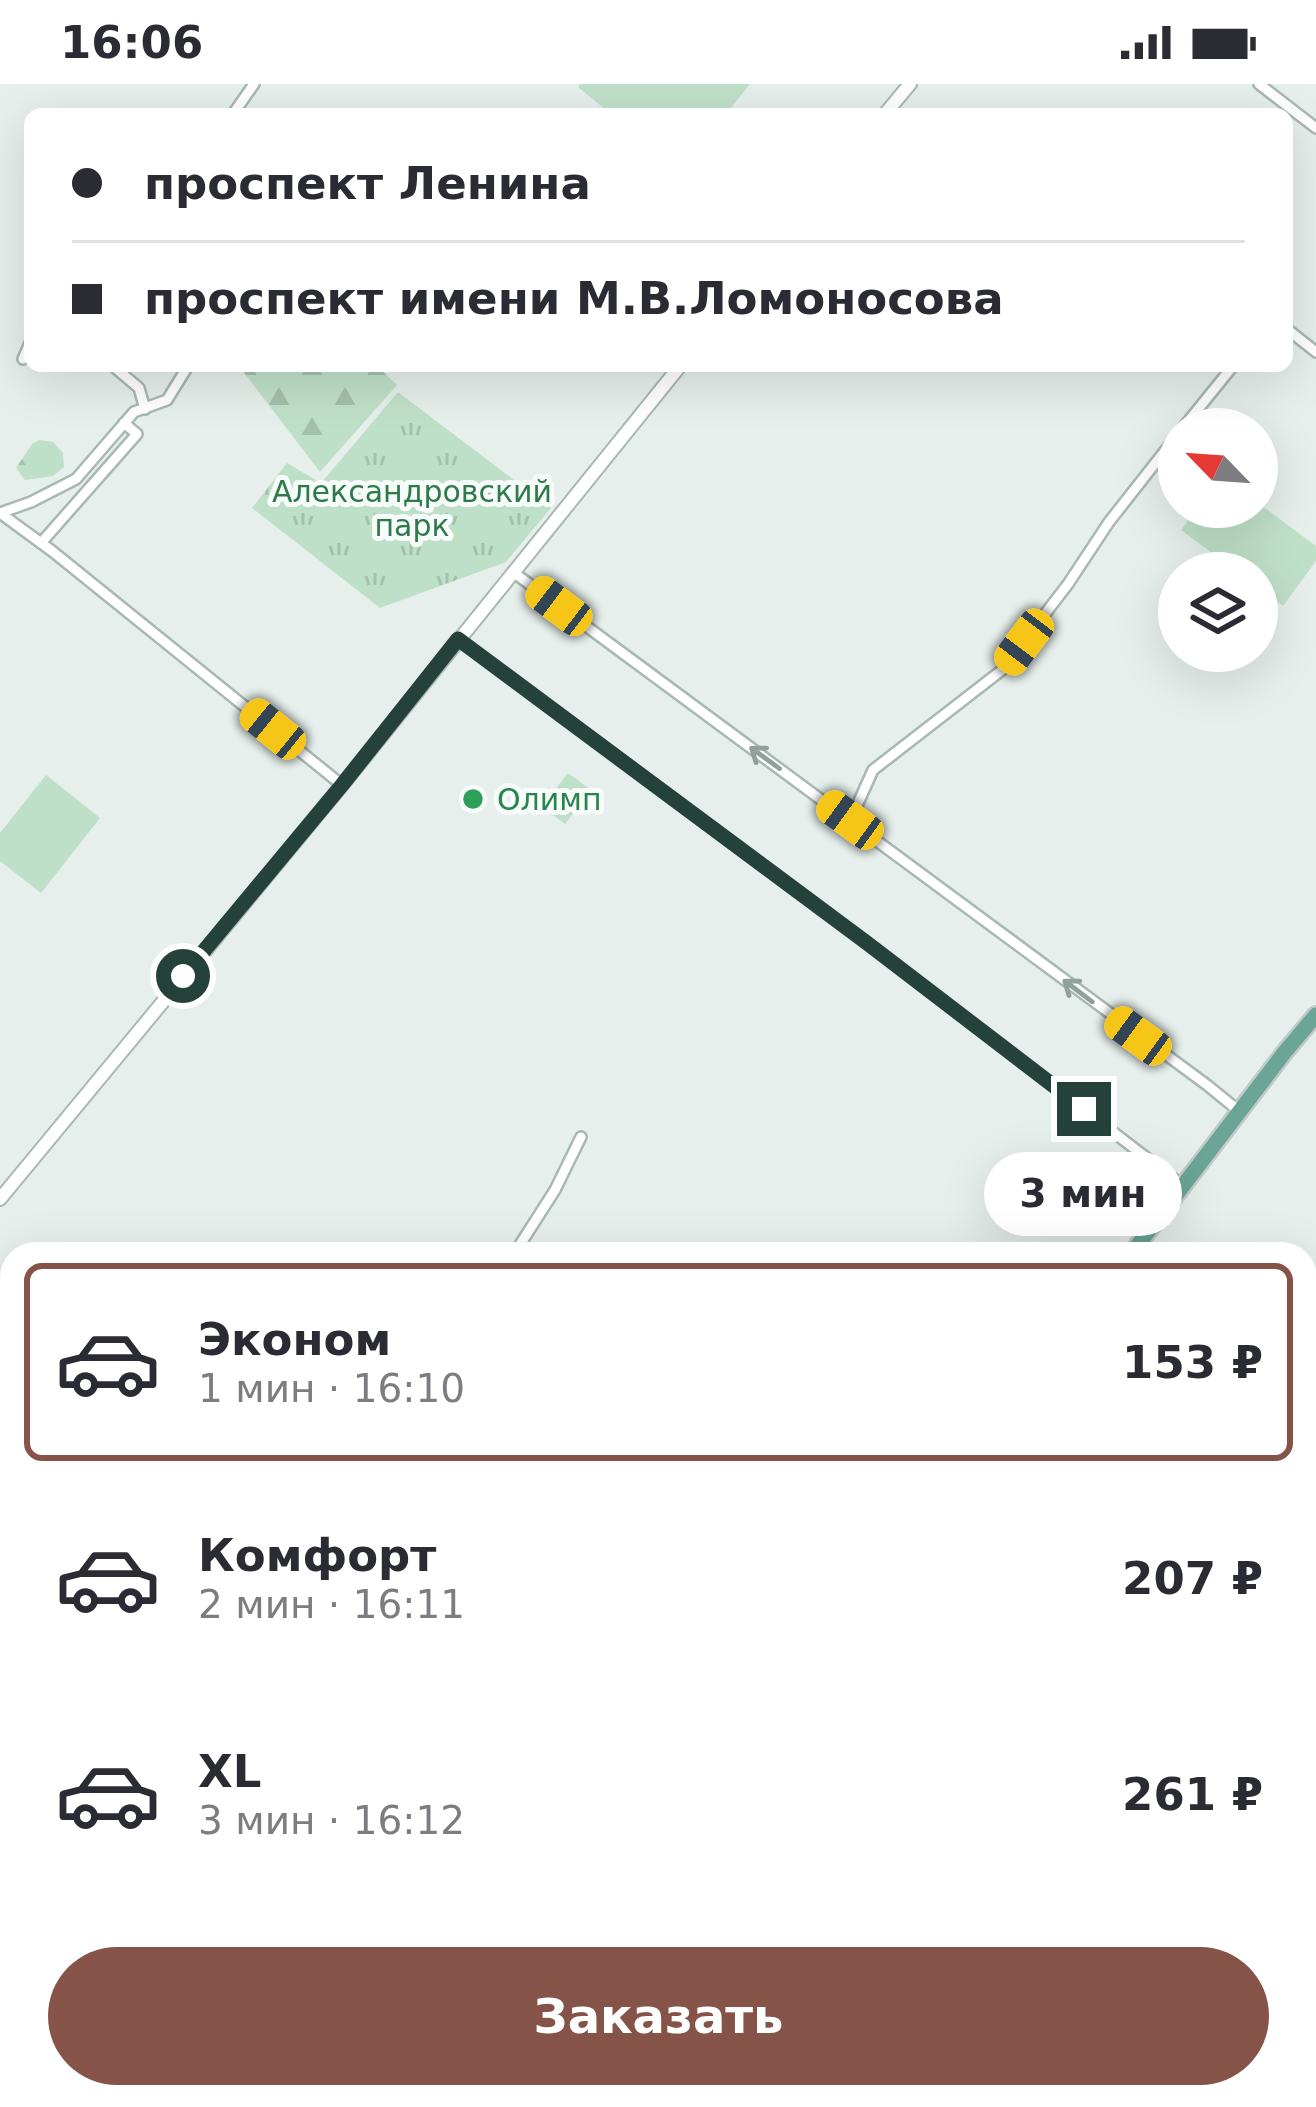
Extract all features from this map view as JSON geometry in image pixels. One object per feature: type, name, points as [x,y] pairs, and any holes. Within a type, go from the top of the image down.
[{"type":"main road","points":[[1140,1242],[1316,1015]]},
{"type":"street","points":[[890,108],[910,84]]},
{"type":"street","points":[[1259,84],[1290,108]]},
{"type":"street","points":[[22,359],[24,355]]},
{"type":"street","points":[[119,372],[139,388],[145,410]]},
{"type":"street","points":[[0,513],[76,479],[134,412],[166,400],[184,372]]},
{"type":"street","points":[[0,1199],[675,372]]},
{"type":"street","points":[[1199,408],[1228,372]]},
{"type":"street","points":[[41,543],[136,434],[124,423]]},
{"type":"street","points":[[850,820],[872,770],[1002,670],[1158,460]]},
{"type":"street","points":[[0,513],[342,785]]},
{"type":"street","points":[[513,572],[1238,1112]]},
{"type":"street","points":[[458,639],[886,957],[1182,1185]]},
{"type":"street","points":[[522,1242],[581,1137]]},
{"type":"green space","points":[[750,84],[731,108],[604,108],[578,87]]},
{"type":"green space","points":[[244,372],[383,372],[397,385],[320,472]]},
{"type":"green space","name":"Александровский парк","points":[[398,392],[551,508],[506,562],[380,608],[252,508],[287,463],[321,483]]},
{"type":"green space","points":[[39,440],[53,442],[63,453],[64,467],[53,476],[25,480],[16,468]]},
{"type":"green space","points":[[1278,518],[1316,546],[1316,561],[1283,606],[1278,602],[1278,552],[1211,552],[1181,530],[1278,528]]},
{"type":"green space","points":[[568,773],[591,790],[565,824],[542,807]]},
{"type":"green space","points":[[46,775],[100,818],[41,893],[0,861],[0,833]]},
{"type":"place","name":"Олимп","points":[[473,799]]},
{"type":"route","points":[[183,976],[458,639],[1084,1109]]}]
